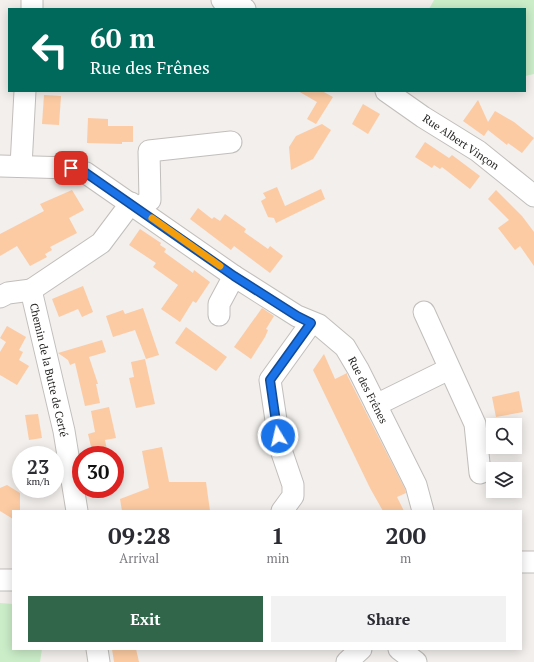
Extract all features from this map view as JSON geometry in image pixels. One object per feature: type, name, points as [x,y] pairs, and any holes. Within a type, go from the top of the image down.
[{"type":"street","points":[[222,0],[242,8]]},
{"type":"street","points":[[21,166],[26,92]]},
{"type":"street","name":"Rue Albert Vinçon","points":[[387,92],[423,117],[478,151],[534,196]]},
{"type":"street","name":"Chemin de la Butte de Certé","points":[[77,510],[64,431],[31,290],[101,243],[135,205],[150,200],[149,151],[231,142]]},
{"type":"street","name":"Rue des Frênes","points":[[0,166],[71,168],[86,173],[135,205],[234,276],[297,316],[319,326],[351,355],[416,486],[423,510]]},
{"type":"street","points":[[219,315],[219,304],[234,276]]},
{"type":"street","points":[[0,297],[8,293],[31,290]]},
{"type":"street","points":[[424,312],[475,424],[480,472]]},
{"type":"street","points":[[283,510],[293,496],[293,485],[280,447],[270,380],[311,323]]},
{"type":"street","points":[[376,405],[449,369]]},
{"type":"street","points":[[522,562],[534,562]]},
{"type":"street","points":[[0,580],[12,580]]},
{"type":"street","points":[[97,650],[100,662]]},
{"type":"street","points":[[347,662],[360,650]]},
{"type":"street","points":[[400,650],[416,662]]},
{"type":"green space","points":[[434,0],[534,0],[534,74],[526,76],[526,8],[430,8]]},
{"type":"green space","points":[[0,603],[12,604],[12,650],[42,650],[40,662],[0,662]]},
{"type":"building","points":[[300,92],[324,92],[333,97],[316,124],[307,119],[317,102]]},
{"type":"building","points":[[44,95],[61,96],[59,125],[42,124]]},
{"type":"building","points":[[478,100],[488,122],[495,111],[514,122],[534,138],[522,153],[508,143],[507,145],[488,130],[484,136],[463,121]]},
{"type":"building","points":[[363,104],[380,114],[368,134],[352,124]]},
{"type":"building","points":[[88,118],[108,119],[108,126],[133,126],[133,142],[122,142],[122,144],[87,143]]},
{"type":"building","points":[[322,124],[331,130],[313,159],[291,170],[289,147],[296,136]]},
{"type":"building","points":[[425,142],[449,158],[452,155],[480,176],[470,189],[442,167],[440,169],[434,165],[432,168],[415,157]]},
{"type":"building","points":[[277,187],[285,206],[321,189],[325,199],[276,223],[274,218],[268,217],[261,201],[266,198],[263,193]]},
{"type":"building","points":[[72,190],[84,210],[69,218],[77,233],[50,247],[52,250],[45,254],[47,257],[30,266],[17,246],[0,256],[0,234],[44,211],[40,204]]},
{"type":"building","points":[[496,190],[522,216],[534,232],[534,266],[520,246],[515,250],[498,228],[509,220],[488,199]]},
{"type":"building","points":[[198,208],[212,219],[214,217],[220,221],[225,214],[246,229],[244,232],[268,249],[270,246],[283,256],[270,273],[234,246],[231,250],[190,219]]},
{"type":"building","points":[[140,229],[161,243],[160,245],[166,249],[164,252],[193,273],[194,270],[210,282],[196,303],[193,301],[180,322],[161,309],[178,285],[153,267],[156,263],[129,245]]},
{"type":"building","points":[[83,286],[93,312],[82,317],[78,309],[59,317],[52,299]]},
{"type":"building","points":[[143,308],[159,355],[146,359],[135,330],[113,337],[106,316],[123,310],[125,314]]},
{"type":"building","points":[[262,308],[274,316],[266,329],[268,330],[265,337],[251,359],[234,347]]},
{"type":"building","points":[[7,326],[26,337],[19,350],[23,352],[19,360],[29,366],[17,385],[0,375],[0,352],[6,342],[0,338]]},
{"type":"building","points":[[186,327],[227,357],[216,371],[175,343]]},
{"type":"building","points":[[102,340],[106,352],[89,357],[98,384],[96,384],[100,403],[85,406],[75,363],[70,365],[68,360],[58,353]]},
{"type":"building","points":[[324,354],[335,379],[347,373],[405,489],[406,493],[397,497],[404,510],[382,510],[370,488],[313,370]]},
{"type":"building","points":[[145,359],[155,404],[136,408],[129,378],[134,377],[131,362]]},
{"type":"building","points":[[519,391],[523,412],[496,417],[492,397]]},
{"type":"building","points":[[109,407],[116,438],[105,440],[106,446],[91,446],[88,434],[95,432],[91,411]]},
{"type":"building","points":[[38,414],[42,438],[29,440],[25,415]]},
{"type":"building","points":[[162,447],[169,482],[206,482],[210,510],[122,510],[120,499],[149,488],[142,451]]},
{"type":"building","points":[[7,485],[12,488],[12,498],[20,498],[20,510],[12,510],[12,518],[0,511],[0,488]]},
{"type":"building","points":[[112,650],[136,650],[139,662],[114,662]]},
{"type":"slow traffic","points":[[152,218],[220,266]]},
{"type":"route","points":[[71,168],[86,173],[234,276],[297,316],[311,323],[270,380],[278,436]]}]
